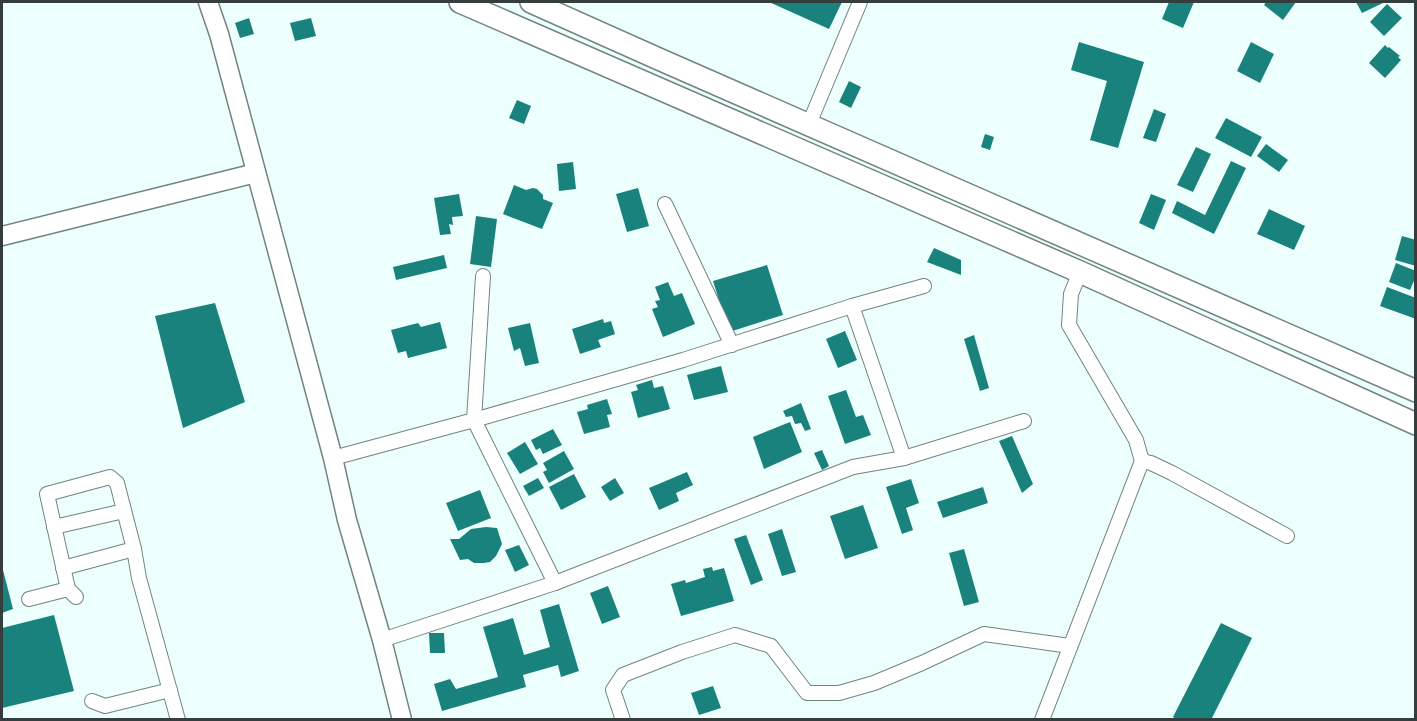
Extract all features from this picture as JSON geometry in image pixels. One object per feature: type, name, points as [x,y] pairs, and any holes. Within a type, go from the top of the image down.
[{"type":"main road","points":[[460,2],[1080,272],[1416,424]]},
{"type":"main road","points":[[531,2],[1416,391]]},
{"type":"street","points":[[208,2],[219,34],[333,458],[346,520],[402,720]]},
{"type":"street","points":[[219,34],[225,2]]},
{"type":"street","points":[[809,124],[860,2]]},
{"type":"street","points":[[2,236],[256,173]]},
{"type":"street","points":[[665,204],[732,345]]},
{"type":"street","points":[[1042,720],[1142,461],[1136,440],[1070,325],[1071,294],[1080,272]]},
{"type":"street","points":[[483,276],[474,420],[555,583]]},
{"type":"street","points":[[333,458],[474,420],[732,345],[852,306],[924,286]]},
{"type":"street","points":[[852,306],[904,458]]},
{"type":"street","points":[[381,640],[555,583],[853,467],[904,458],[1024,421]]},
{"type":"street","points":[[1142,461],[1172,473],[1287,536]]},
{"type":"street","points":[[29,599],[72,593],[63,568],[47,494],[110,477],[117,483],[139,578],[178,720]]},
{"type":"street","points":[[54,527],[124,511]]},
{"type":"street","points":[[63,568],[134,549]]},
{"type":"street","points":[[623,720],[613,690],[623,675],[682,652],[735,635],[771,646],[807,693],[839,693],[874,683],[984,634],[1071,646]]},
{"type":"street","points":[[92,701],[105,706],[170,690]]},
{"type":"building","points":[[769,2],[842,2],[829,29]]},
{"type":"building","points":[[1169,2],[1194,2],[1183,28],[1162,19]]},
{"type":"building","points":[[1266,2],[1296,2],[1283,20],[1264,5]]},
{"type":"building","points":[[1356,2],[1385,2],[1362,13]]},
{"type":"building","points":[[1387,4],[1402,18],[1384,36],[1370,22]]},
{"type":"building","points":[[249,18],[254,34],[240,38],[235,23]]},
{"type":"building","points":[[311,18],[316,36],[295,41],[290,23]]},
{"type":"building","points":[[1079,42],[1144,62],[1118,148],[1090,140],[1107,81],[1071,70]]},
{"type":"building","points":[[1251,42],[1274,54],[1260,83],[1237,71]]},
{"type":"building","points":[[1385,45],[1400,56],[1398,57],[1401,60],[1385,78],[1369,63]]},
{"type":"building","points":[[849,81],[861,87],[851,108],[839,102]]},
{"type":"building","points":[[517,100],[531,106],[524,124],[509,118]]},
{"type":"building","points":[[1154,109],[1166,114],[1156,142],[1143,138]]},
{"type":"building","points":[[1226,118],[1262,137],[1251,157],[1215,138]]},
{"type":"building","points":[[985,134],[994,137],[990,150],[981,147]]},
{"type":"building","points":[[1266,144],[1288,160],[1279,172],[1257,156]]},
{"type":"building","points":[[1196,147],[1211,154],[1193,192],[1177,185]]},
{"type":"building","points":[[1231,161],[1246,168],[1214,234],[1172,213],[1177,201],[1205,215]]},
{"type":"building","points":[[573,162],[576,189],[559,191],[557,164]]},
{"type":"building","points":[[514,185],[526,190],[537,189],[543,195],[543,199],[553,203],[542,229],[503,214]]},
{"type":"building","points":[[638,188],[649,226],[627,232],[616,194]]},
{"type":"building","points":[[459,194],[463,216],[452,217],[453,225],[449,224],[451,234],[440,235],[434,198]]},
{"type":"building","points":[[1151,194],[1166,200],[1154,230],[1139,223]]},
{"type":"building","points":[[1269,209],[1305,226],[1294,250],[1257,234]]},
{"type":"building","points":[[476,216],[497,219],[491,267],[470,264]]},
{"type":"building","points":[[1402,236],[1416,240],[1416,266],[1395,260]]},
{"type":"building","points":[[934,248],[961,260],[961,275],[927,262]]},
{"type":"building","points":[[444,255],[447,268],[396,280],[393,267]]},
{"type":"building","points":[[1396,263],[1416,271],[1410,290],[1389,282]]},
{"type":"building","points":[[767,265],[783,315],[729,332],[713,281]]},
{"type":"building","points":[[668,282],[674,296],[682,293],[695,324],[663,337],[652,309],[658,307],[655,301],[660,300],[655,287]]},
{"type":"building","points":[[1387,287],[1416,298],[1416,319],[1380,306]]},
{"type":"building","points":[[215,303],[245,402],[183,428],[155,316]]},
{"type":"building","points":[[603,319],[604,323],[611,321],[615,334],[598,340],[601,347],[580,354],[572,329]]},
{"type":"building","points":[[440,322],[447,348],[408,358],[406,351],[398,353],[391,330],[418,323],[421,327]]},
{"type":"building","points":[[530,323],[539,363],[525,366],[520,348],[514,351],[508,328]]},
{"type":"building","points":[[845,331],[857,360],[838,368],[826,339]]},
{"type":"building","points":[[974,335],[989,388],[980,391],[964,339]]},
{"type":"building","points":[[721,366],[728,392],[694,400],[687,375]]},
{"type":"building","points":[[652,380],[654,388],[663,386],[670,409],[638,418],[631,392],[638,390],[636,385]]},
{"type":"building","points":[[846,390],[856,417],[863,415],[871,435],[845,444],[828,396]]},
{"type":"building","points":[[607,399],[612,414],[607,415],[610,427],[584,434],[577,412],[588,409],[587,405]]},
{"type":"building","points":[[801,403],[811,429],[805,431],[801,423],[795,424],[792,416],[786,417],[783,411]]},
{"type":"building","points":[[790,422],[802,452],[764,469],[753,437]]},
{"type":"building","points":[[553,429],[562,445],[543,454],[540,448],[536,450],[531,440]]},
{"type":"building","points":[[1012,436],[1033,484],[1022,493],[999,441]]},
{"type":"building","points":[[525,442],[538,464],[520,474],[507,453]]},
{"type":"building","points":[[822,450],[829,466],[822,470],[814,453]]},
{"type":"building","points":[[564,451],[574,469],[549,483],[543,472],[547,470],[543,463]]},
{"type":"building","points":[[687,472],[693,485],[676,493],[679,501],[659,510],[649,488]]},
{"type":"building","points":[[574,474],[586,497],[561,510],[549,487]]},
{"type":"building","points":[[538,478],[544,488],[529,496],[523,486]]},
{"type":"building","points":[[615,478],[624,493],[610,501],[601,487]]},
{"type":"building","points":[[911,479],[919,503],[906,508],[913,530],[902,534],[886,487]]},
{"type":"building","points":[[983,487],[988,503],[943,518],[937,502]]},
{"type":"building","points":[[480,490],[491,518],[458,531],[446,503]]},
{"type":"building","points":[[863,505],[878,548],[845,559],[830,516]]},
{"type":"building","points":[[497,528],[502,544],[496,556],[490,562],[484,563],[474,563],[468,559],[460,560],[450,539],[459,539],[471,529]]},
{"type":"building","points":[[782,529],[796,572],[782,576],[768,534]]},
{"type":"building","points":[[746,535],[763,580],[751,585],[734,539]]},
{"type":"building","points":[[519,545],[529,565],[515,572],[505,550]]},
{"type":"building","points":[[964,549],[979,602],[964,606],[949,553]]},
{"type":"building","points":[[2,566],[13,609],[2,613]]},
{"type":"building","points":[[712,567],[713,571],[724,568],[734,601],[681,616],[671,584],[685,580],[686,583],[705,577],[703,569]]},
{"type":"building","points":[[608,586],[620,617],[602,624],[590,593]]},
{"type":"building","points":[[559,604],[579,671],[561,677],[558,665],[523,675],[526,687],[442,711],[434,684],[450,679],[456,689],[498,677],[483,627],[513,618],[524,655],[550,647],[540,610]]},
{"type":"building","points":[[54,615],[74,691],[2,708],[2,628]]},
{"type":"building","points":[[1221,623],[1252,638],[1211,720],[1177,720],[1173,717]]},
{"type":"building","points":[[429,633],[444,633],[445,653],[430,653]]},
{"type":"building","points":[[713,686],[721,708],[699,715],[691,693]]}]
